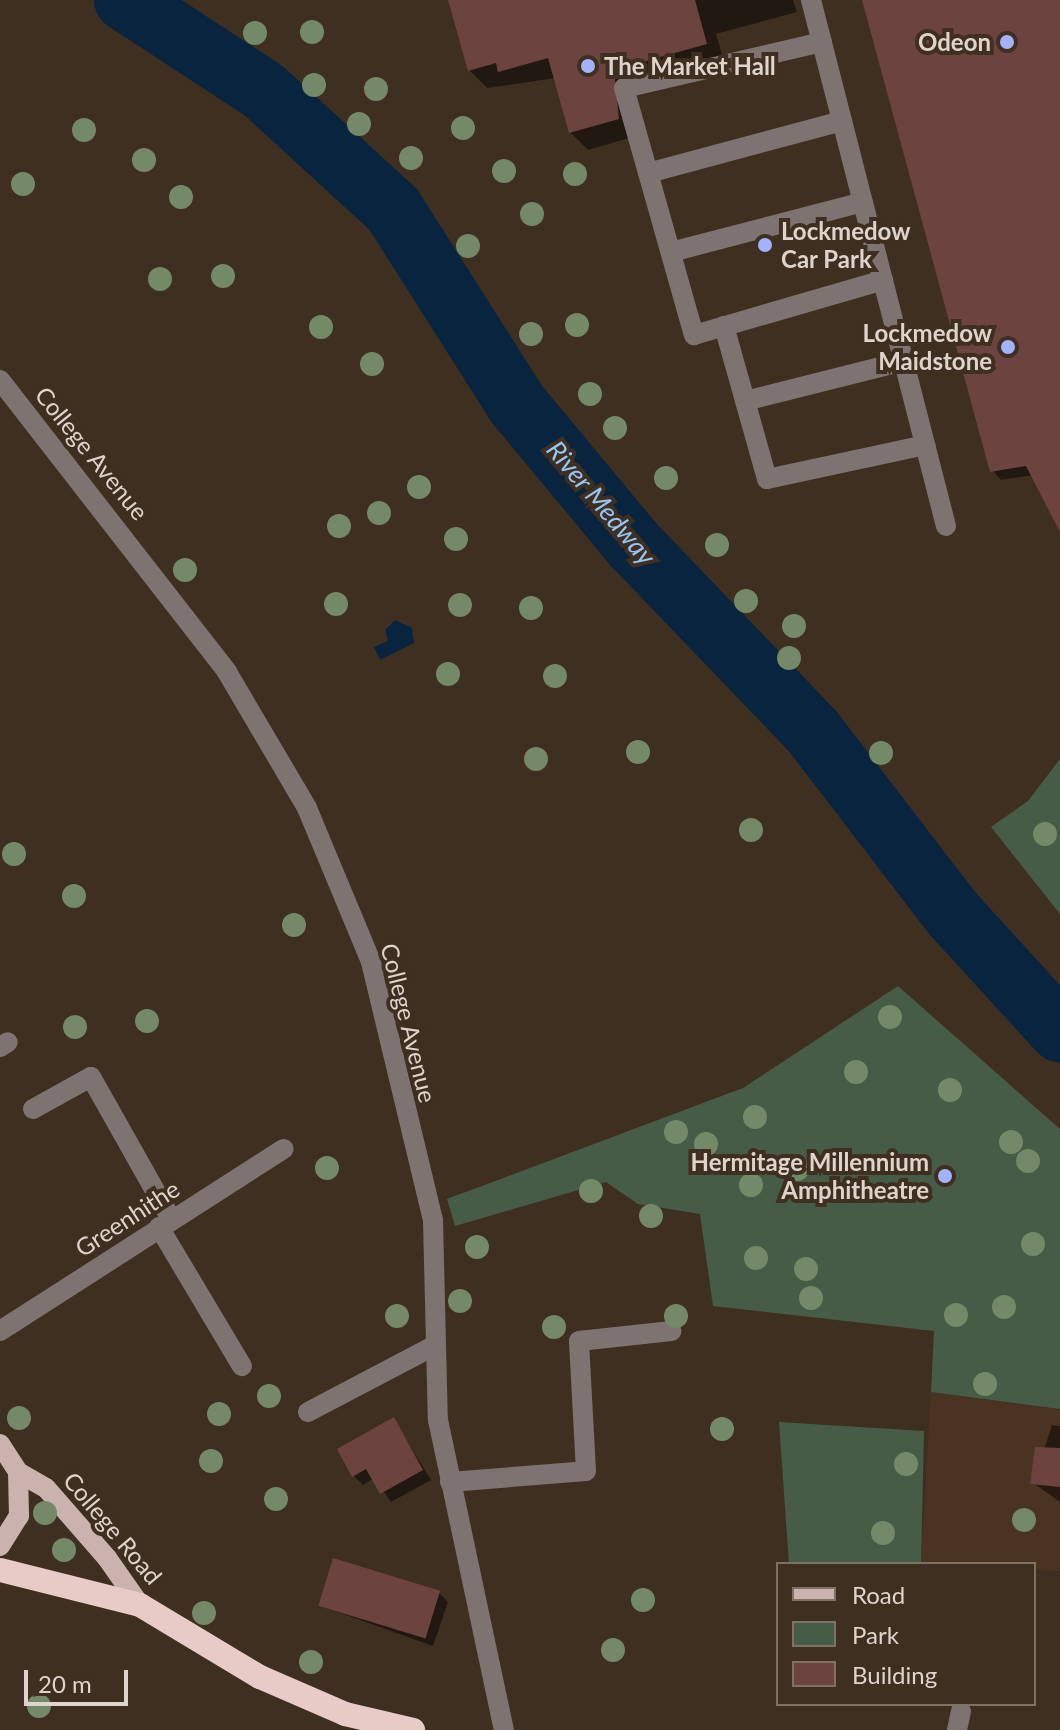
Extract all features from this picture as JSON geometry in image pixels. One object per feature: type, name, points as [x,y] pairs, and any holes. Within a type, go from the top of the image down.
[{"type":"highway","points":[[0,1570],[140,1605]]},
{"type":"highway","name":"College Road","points":[[140,1605],[260,1677],[345,1714],[413,1730]]},
{"type":"main road","name":"College Road","points":[[0,1444],[18,1472],[46,1488],[140,1605]]},
{"type":"main road","points":[[0,1546],[19,1516],[18,1472]]},
{"type":"street","points":[[811,0],[946,526]]},
{"type":"street","points":[[822,42],[624,88],[694,335],[883,280]]},
{"type":"street","points":[[648,173],[842,121]]},
{"type":"street","points":[[671,252],[863,202]]},
{"type":"street","points":[[724,326],[767,479],[925,445]]},
{"type":"street","points":[[745,401],[904,361]]},
{"type":"street","name":"College Avenue","points":[[0,380],[227,672],[307,808],[371,962],[433,1221],[432,1347],[450,1482],[504,1730]]},
{"type":"street","points":[[33,1109],[91,1077],[242,1366]]},
{"type":"street","name":"Greenhithe","points":[[0,1331],[284,1149]]},
{"type":"street","points":[[450,1482],[586,1471],[579,1341],[671,1331]]},
{"type":"street","points":[[308,1412],[432,1347]]},
{"type":"shaded area","points":[[931,1392],[1060,1410],[1060,1571],[1036,1570],[1036,1562],[921,1562]]},
{"type":"green space","points":[[1060,759],[1060,914],[991,827],[1028,801]]},
{"type":"green space","points":[[898,986],[1060,1129],[1060,1409],[931,1392],[934,1331],[713,1306],[700,1214],[638,1204],[606,1182],[455,1226],[447,1199],[743,1088]]},
{"type":"green space","points":[[779,1422],[924,1431],[921,1562],[789,1562]]},
{"type":"water","points":[[395,620],[412,628],[414,643],[380,660],[374,647],[388,641],[385,630]]},
{"type":"building","name":"The Market Hall","points":[[448,0],[695,0],[707,44],[614,70],[619,119],[569,133],[548,58],[498,72],[496,63],[468,71]]},
{"type":"building","name":"Lockmedow Maidstone","points":[[862,0],[1060,0],[1060,532],[1026,466],[990,472]]},
{"type":"building","points":[[394,1417],[423,1470],[380,1494],[366,1469],[352,1477],[337,1449]]},
{"type":"building","points":[[1035,1447],[1060,1448],[1060,1487],[1030,1484]]},
{"type":"building","points":[[333,1558],[440,1591],[425,1639],[318,1606]]},
{"type":"waterway","name":"River Medway","points":[[125,0],[264,91],[393,209],[516,403],[634,545],[814,733],[953,914],[1060,1031]]},
{"type":"place","name":"Odeon","points":[[1007,42]]},
{"type":"place","name":"The Market Hall","points":[[588,66]]},
{"type":"place","name":"Lockmedow Car Park","points":[[765,245]]},
{"type":"place","name":"Lockmedow Maidstone","points":[[1008,347]]},
{"type":"place","name":"Hermitage Millennium Amphitheatre","points":[[945,1176]]}]
